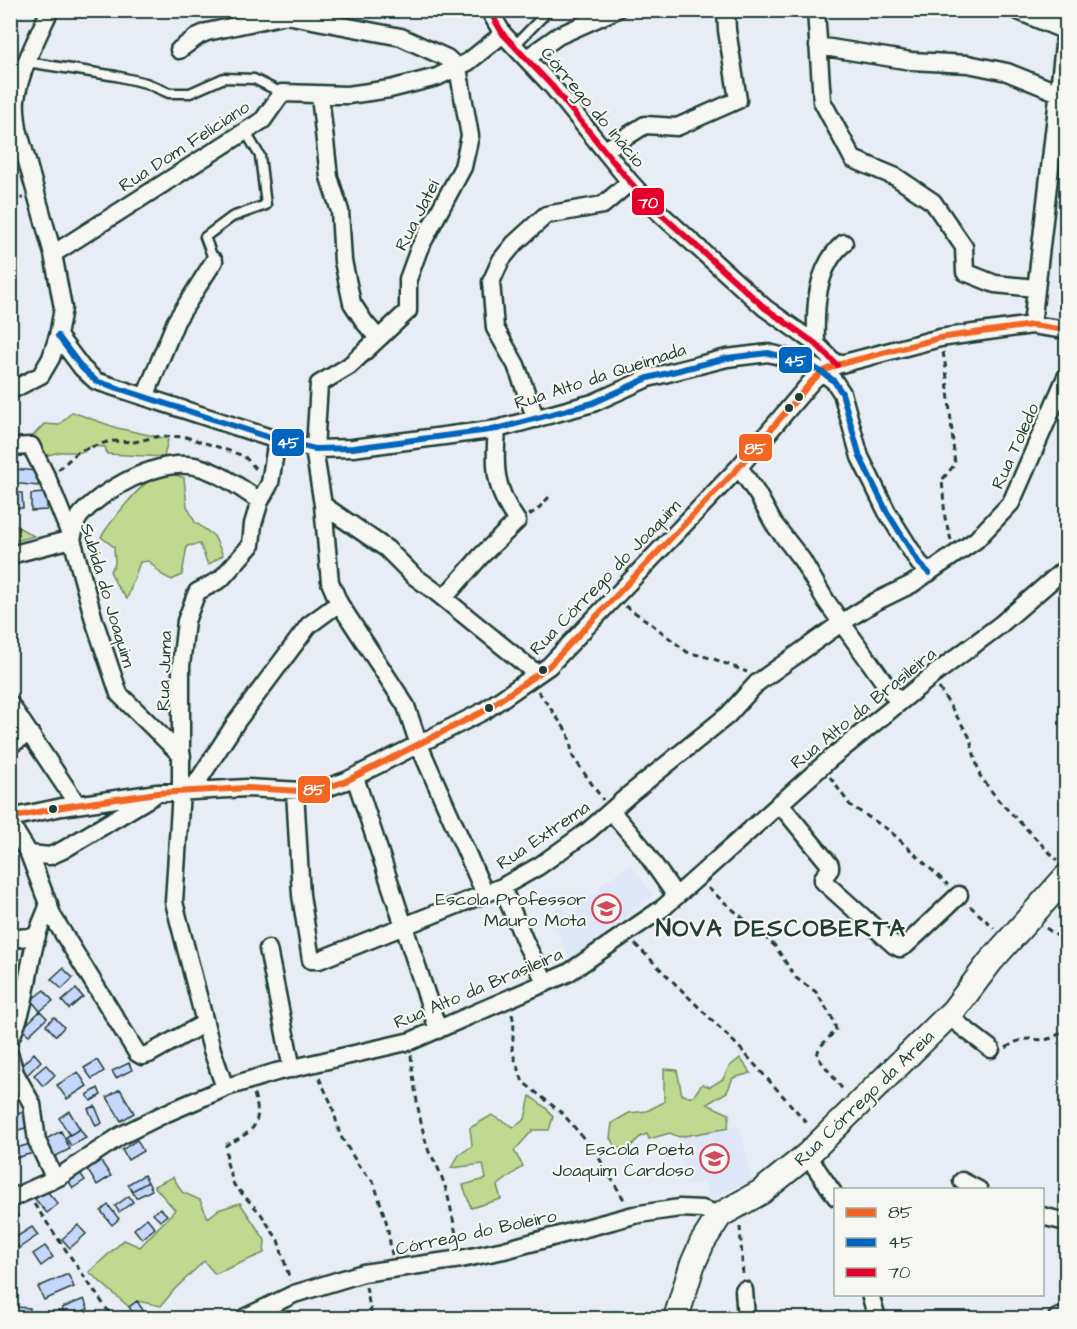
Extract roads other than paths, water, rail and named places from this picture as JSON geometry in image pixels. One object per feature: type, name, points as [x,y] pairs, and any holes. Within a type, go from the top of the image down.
[{"type":"street","points":[[10,392],[41,375],[51,358],[63,308],[53,254],[18,129],[16,100],[20,66],[50,10]]},
{"type":"street","name":"Córrego do Inácio","points":[[489,10],[508,40],[527,58],[652,206],[765,308],[816,344],[830,368]]},
{"type":"street","points":[[527,58],[558,36],[616,10]]},
{"type":"street","points":[[605,150],[645,125],[677,127],[738,100],[726,10]]},
{"type":"street","points":[[816,10],[822,101],[853,159],[896,177],[933,202],[964,248],[965,272],[995,284],[1036,288]]},
{"type":"street","points":[[1016,10],[1066,29],[1032,325]]},
{"type":"street","points":[[179,50],[207,32],[282,13],[401,37],[447,58],[458,68]]},
{"type":"street","points":[[282,93],[348,96],[390,89],[437,77],[508,40]]},
{"type":"street","points":[[818,46],[911,61],[968,64],[1007,72],[1059,93]]},
{"type":"street","name":"Rua Jateí","points":[[458,68],[470,136],[463,167],[419,249],[408,279],[408,310],[348,366],[319,384],[314,449],[323,505],[330,582],[339,603],[406,706],[419,745],[485,894]]},
{"type":"street","name":"Rua Dom Feliciano","points":[[53,254],[263,120],[282,93]]},
{"type":"street","points":[[320,96],[329,177],[340,211],[343,261],[352,303],[365,324],[378,338]]},
{"type":"street","points":[[536,419],[516,365],[495,328],[492,282],[501,260],[514,244],[546,214],[603,205],[630,182]]},
{"type":"street","points":[[816,344],[819,286],[827,262],[844,243]]},
{"type":"street","points":[[146,397],[176,321],[214,261]]},
{"type":"street","points":[[929,573],[919,563],[892,520],[860,457],[842,393],[834,381],[830,368],[940,338],[1032,325],[1066,330]]},
{"type":"street","name":"Rua Alto da Queimada","points":[[58,336],[82,368],[96,381],[278,440],[314,449],[388,445],[498,429],[593,403],[648,378],[727,358],[768,353],[830,368]]},
{"type":"street","name":"Rua Córrego do Joaquim","points":[[10,820],[77,804],[186,790],[247,788],[295,791],[326,788],[355,777],[484,711],[549,666],[739,467],[812,381],[830,368]]},
{"type":"street","name":"Rua Toledo","points":[[841,623],[929,573],[955,555],[976,540],[1011,503],[1066,377]]},
{"type":"street","points":[[444,598],[480,556],[517,521],[500,492],[494,465],[498,429]]},
{"type":"street","name":"Rua Juma","points":[[225,1088],[205,1023],[174,902],[186,790],[182,756],[181,666],[186,621],[197,592],[221,579],[251,545],[253,524],[260,501],[270,483],[278,440]]},
{"type":"street","name":"Subida do Joaquim","points":[[10,447],[31,446],[48,480],[72,539],[94,620],[119,694],[182,756]]},
{"type":"street","points":[[10,555],[72,539],[77,519],[93,504],[129,479],[160,468],[193,466],[223,476],[260,501]]},
{"type":"street","points":[[739,467],[774,524],[802,560],[841,623],[899,703]]},
{"type":"street","points":[[323,505],[387,549],[414,576],[444,598],[533,677]]},
{"type":"street","name":"Rua Alto da Brasileira","points":[[18,1196],[55,1179],[120,1137],[162,1115],[225,1088],[292,1069],[411,1041],[568,973],[676,896],[821,766],[932,676],[1000,625],[1066,568]]},
{"type":"street","points":[[186,790],[309,625],[339,603]]},
{"type":"street","name":"Rua Extrema","points":[[295,791],[301,895],[311,960],[319,960],[502,887],[569,845],[728,716],[757,683],[841,623]]},
{"type":"street","points":[[10,704],[77,804]]},
{"type":"street","points":[[10,745],[30,733]]},
{"type":"street","points":[[355,777],[438,1030]]},
{"type":"street","points":[[29,854],[50,856],[63,850],[157,793]]},
{"type":"street","points":[[779,803],[830,865],[830,869],[823,878],[824,881],[894,945],[900,948],[906,945],[958,895]]},
{"type":"street","points":[[611,811],[641,846],[676,896]]},
{"type":"street","points":[[10,820],[29,854],[53,917],[137,1053],[142,1056],[149,1054],[205,1023]]},
{"type":"street","name":"Rua Córrego da Areia","points":[[676,1318],[692,1266],[702,1243],[728,1211],[761,1192],[815,1148],[948,1016],[1030,917],[1063,870]]},
{"type":"street","points":[[502,887],[526,944],[546,983]]},
{"type":"street","points":[[10,1039],[18,1024],[25,1000],[37,936],[49,904]]},
{"type":"street","points":[[10,939],[37,936]]},
{"type":"street","points":[[268,949],[292,1069]]},
{"type":"street","points":[[948,1016],[991,1049]]},
{"type":"street","points":[[10,1056],[15,1073],[32,1104],[37,1141],[55,1179]]},
{"type":"street","points":[[815,1148],[834,1192]]},
{"type":"street","points":[[962,1181],[975,1188]]},
{"type":"street","name":"Córrego do Boleiro","points":[[244,1318],[294,1293],[363,1273],[461,1259],[504,1250],[634,1215],[680,1208],[728,1211]]},
{"type":"street","points":[[1044,1216],[1066,1222]]},
{"type":"street","points":[[744,1290],[746,1318]]},
{"type":"street","points":[[871,1296],[877,1318]]},
{"type":"street","points":[[1057,1318],[1066,1314]]},
{"type":"lane","points":[[508,40],[549,10]]},
{"type":"lane","points":[[20,66],[126,78],[146,83],[169,93],[190,93],[224,78],[254,79],[282,93]]},
{"type":"lane","points":[[214,261],[205,237],[232,217],[266,205],[260,156],[245,131]]},
{"type":"place","name":"Escola Professor Mauro Mota","points":[[607,909]]},
{"type":"place","name":"Escola Poeta Joaquim Cardoso","points":[[715,1159]]},
{"type":"district","name":"NOVA DESCOBERTA","points":[[781,928]]}]
